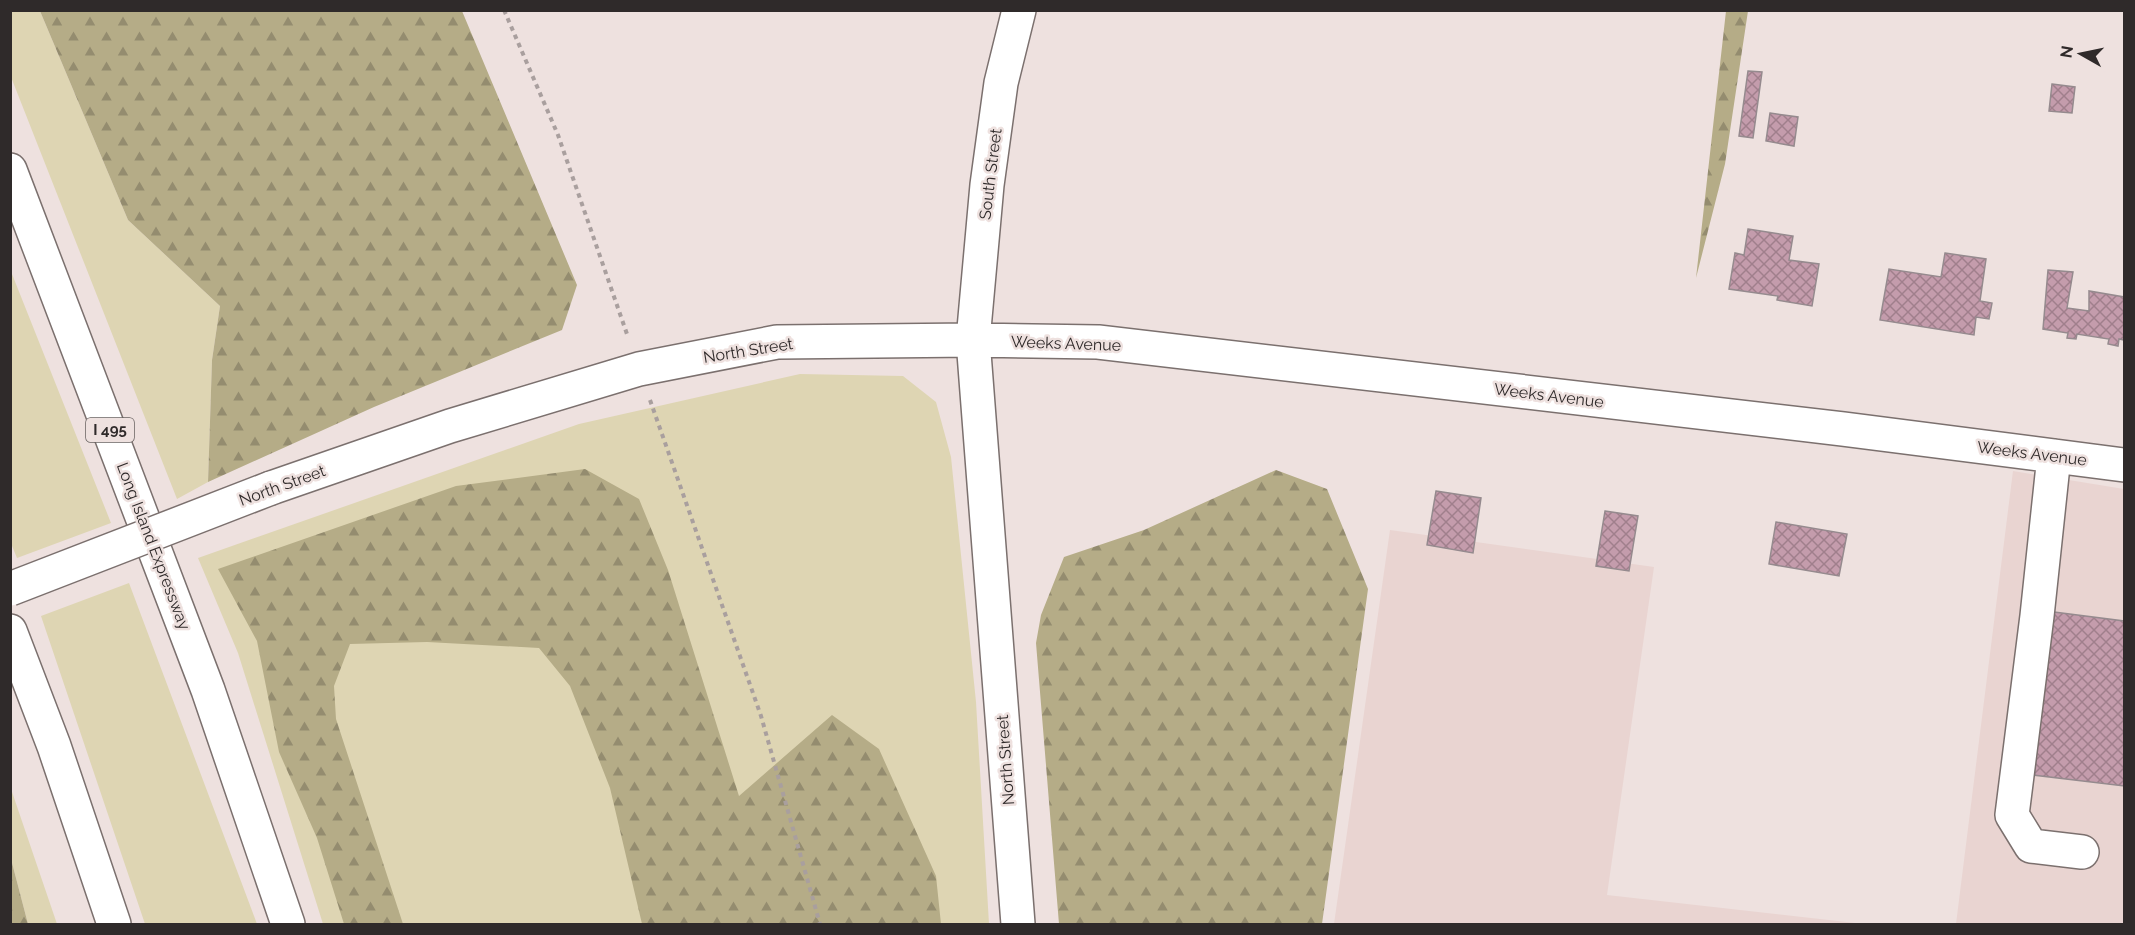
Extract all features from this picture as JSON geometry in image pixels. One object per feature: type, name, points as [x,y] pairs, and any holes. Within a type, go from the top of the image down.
[{"type":"main road","name":"South Street","points":[[973,340],[987,185],[996,117],[1001,83],[1019,10]]},
{"type":"main road","name":"Long Island Expressway","points":[[10,170],[208,690],[288,924]]},
{"type":"main road","name":"North Street","points":[[10,589],[271,488],[450,426],[639,369],[777,342],[973,340],[1018,924]]},
{"type":"main road","name":"Weeks Avenue","points":[[973,340],[1098,342],[1842,429],[2124,465]]},
{"type":"main road","points":[[2054,456],[2012,815],[2031,846],[2082,852]]},
{"type":"main road","points":[[10,631],[54,746],[114,924]]},
{"type":"path","points":[[504,10],[558,135],[761,716],[820,924]]},
{"type":"shaded area","points":[[11,11],[40,11],[128,220],[220,306],[212,360],[208,482],[177,499],[11,77]]},
{"type":"shaded area","points":[[10,269],[111,523],[17,558],[10,541]]},
{"type":"shaded area","points":[[800,374],[903,376],[936,402],[951,457],[976,702],[989,924],[323,924],[238,653],[198,558],[579,424]]},
{"type":"shaded area","points":[[2013,471],[2124,489],[2124,924],[1956,924]]},
{"type":"shaded area","points":[[1390,530],[1654,567],[1607,895],[1864,924],[1334,924]]},
{"type":"shaded area","points":[[129,583],[257,924],[145,924],[41,616]]},
{"type":"shaded area","points":[[10,786],[57,924],[28,924],[11,859]]},
{"type":"green space","points":[[40,11],[462,11],[577,285],[562,330],[374,407],[208,482],[212,360],[220,306],[128,220]]},
{"type":"green space","points":[[1726,11],[1748,11],[1725,164],[1696,278]]},
{"type":"green space","points":[[585,469],[639,499],[668,570],[739,796],[832,715],[879,749],[936,876],[941,924],[642,924],[610,788],[570,686],[539,648],[427,642],[350,644],[334,686],[336,719],[403,924],[344,924],[317,838],[279,752],[257,641],[218,569],[456,486]]},
{"type":"green space","points":[[1276,470],[1327,489],[1368,589],[1322,924],[1059,924],[1036,643],[1041,615],[1064,557],[1144,530]]},
{"type":"green space","points":[[11,859],[28,924],[11,924]]},
{"type":"building","points":[[1748,71],[1762,72],[1753,138],[1739,136]]},
{"type":"building","points":[[2052,84],[2075,87],[2072,113],[2049,111]]},
{"type":"building","points":[[1770,113],[1798,117],[1794,146],[1766,141]]},
{"type":"building","points":[[1748,229],[1793,236],[1789,260],[1819,264],[1812,306],[1777,300],[1778,296],[1729,289],[1735,253],[1744,255]]},
{"type":"building","points":[[1945,253],[1986,259],[1980,301],[1992,303],[1989,319],[1976,317],[1974,335],[1880,320],[1889,269],[1941,277]]},
{"type":"building","points":[[2048,270],[2073,272],[2067,308],[2089,311],[2089,291],[2124,297],[2124,340],[2119,339],[2118,346],[2108,344],[2109,339],[2077,334],[2076,339],[2067,338],[2068,333],[2043,329]]},
{"type":"building","points":[[1436,491],[1481,498],[1473,553],[1427,545]]},
{"type":"building","points":[[1605,511],[1638,516],[1629,571],[1596,566]]},
{"type":"building","points":[[1776,522],[1847,534],[1839,576],[1769,564]]},
{"type":"building","points":[[2054,612],[2124,621],[2124,786],[2033,775]]}]
